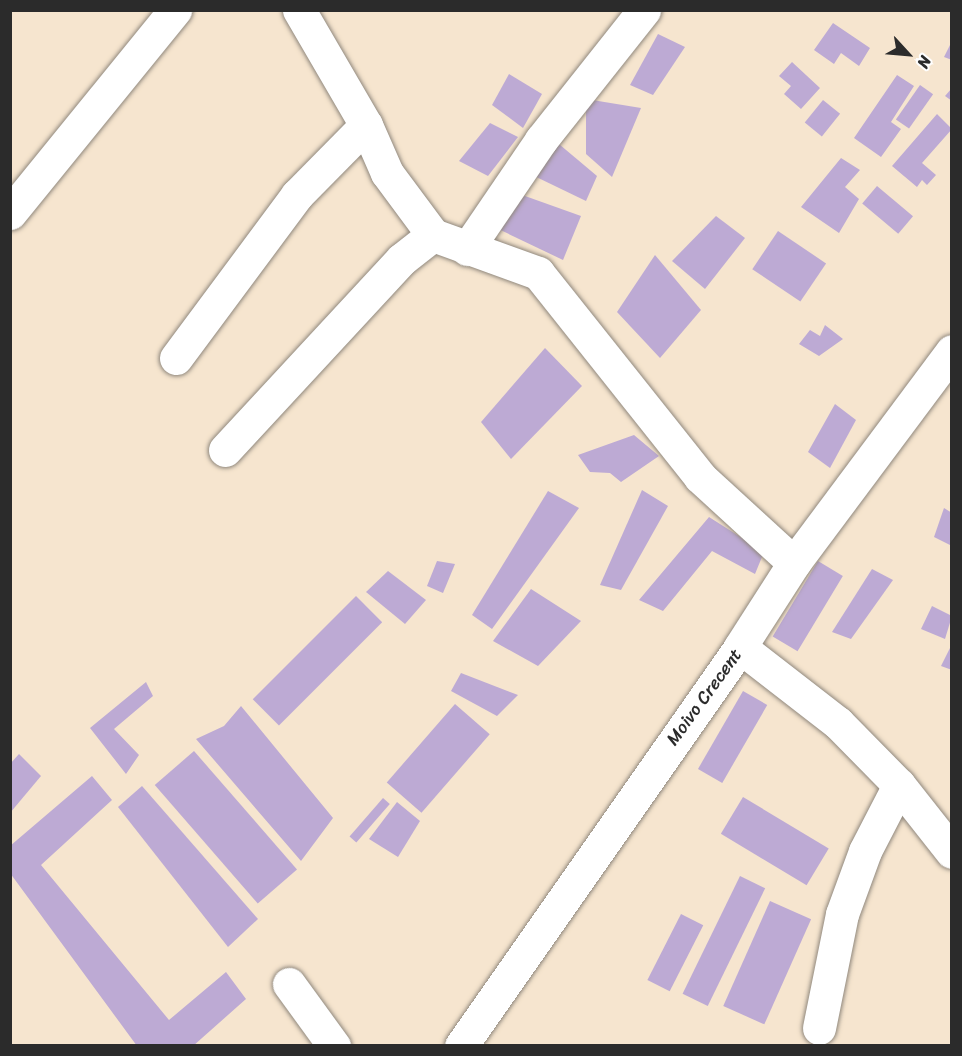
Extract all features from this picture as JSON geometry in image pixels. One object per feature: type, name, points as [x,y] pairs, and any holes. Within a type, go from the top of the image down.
[{"type":"street","points":[[10,213],[176,10]]},
{"type":"street","points":[[299,10],[366,125],[387,173],[433,235],[466,249],[511,260],[538,273],[700,477],[746,524],[794,563]]},
{"type":"street","points":[[466,249],[554,123],[644,10]]},
{"type":"street","points":[[176,358],[297,195],[366,125]]},
{"type":"street","points":[[225,450],[402,259],[433,235]]},
{"type":"street","name":"Moivo Crecent","points":[[461,1046],[740,647],[794,563],[951,351]]},
{"type":"street","points":[[740,647],[838,723],[899,786],[951,852]]},
{"type":"street","points":[[819,1028],[842,914],[865,851],[899,786]]},
{"type":"street","points":[[289,984],[334,1046]]},
{"type":"building","points":[[833,23],[870,48],[859,66],[841,53],[834,64],[814,50]]},
{"type":"building","points":[[658,34],[685,47],[653,95],[630,85]]},
{"type":"building","points":[[952,41],[952,60],[944,57]]},
{"type":"building","points":[[792,62],[820,88],[801,109],[784,94],[791,86],[779,76]]},
{"type":"building","points":[[509,74],[542,94],[523,128],[492,105]]},
{"type":"building","points":[[897,75],[914,86],[891,122],[901,129],[881,157],[854,138]]},
{"type":"building","points":[[920,85],[933,94],[909,129],[896,119]]},
{"type":"building","points":[[952,88],[952,101],[945,96]]},
{"type":"building","points":[[586,99],[641,108],[612,177],[586,154]]},
{"type":"building","points":[[823,100],[840,114],[822,136],[805,123]]},
{"type":"building","points":[[937,114],[952,129],[922,163],[936,175],[927,185],[922,180],[917,187],[892,166]]},
{"type":"building","points":[[490,123],[518,137],[488,176],[459,161]]},
{"type":"building","points":[[553,139],[597,176],[586,201],[528,173]]},
{"type":"building","points":[[841,158],[860,170],[845,187],[859,199],[839,233],[801,207]]},
{"type":"building","points":[[877,186],[913,216],[898,234],[862,204]]},
{"type":"building","points":[[511,191],[581,216],[563,260],[492,226]]},
{"type":"building","points":[[716,216],[745,238],[705,289],[672,261]]},
{"type":"building","points":[[778,231],[826,263],[800,302],[752,269]]},
{"type":"building","points":[[655,255],[701,310],[660,358],[617,312]]},
{"type":"building","points":[[825,325],[843,339],[819,356],[799,344],[810,330],[820,336]]},
{"type":"building","points":[[545,348],[582,386],[511,459],[481,422]]},
{"type":"building","points":[[835,404],[856,420],[830,468],[808,452]]},
{"type":"building","points":[[634,435],[659,456],[621,482],[610,473],[590,472],[578,455]]},
{"type":"building","points":[[642,490],[668,506],[621,590],[600,585]]},
{"type":"building","points":[[548,491],[579,508],[492,629],[472,615]]},
{"type":"building","points":[[944,508],[952,513],[952,546],[934,537]]},
{"type":"building","points":[[709,517],[764,552],[755,574],[712,551],[663,611],[639,600]]},
{"type":"building","points":[[437,561],[455,564],[443,593],[427,586]]},
{"type":"building","points":[[818,561],[843,576],[798,651],[773,636]]},
{"type":"building","points":[[872,569],[893,580],[851,639],[832,632]]},
{"type":"building","points":[[388,571],[426,600],[405,624],[366,592]]},
{"type":"building","points":[[531,589],[581,621],[538,666],[493,641]]},
{"type":"building","points":[[356,596],[382,622],[279,725],[253,699]]},
{"type":"building","points":[[932,606],[952,616],[945,639],[921,629]]},
{"type":"building","points":[[952,644],[952,670],[941,666]]},
{"type":"building","points":[[461,673],[518,695],[497,716],[451,691]]},
{"type":"building","points":[[146,682],[153,696],[114,729],[139,755],[126,774],[90,728]]},
{"type":"building","points":[[743,691],[767,705],[722,783],[698,769]]},
{"type":"building","points":[[455,704],[490,734],[421,813],[387,782]]},
{"type":"building","points":[[241,706],[333,818],[301,861],[196,739],[224,726]]},
{"type":"building","points":[[194,751],[297,869],[258,904],[155,785]]},
{"type":"building","points":[[19,754],[41,776],[10,813],[10,764]]},
{"type":"building","points":[[92,776],[112,800],[41,865],[169,1020],[226,972],[246,999],[193,1046],[137,1046],[10,873],[10,846]]},
{"type":"building","points":[[142,786],[258,919],[228,947],[118,807]]},
{"type":"building","points":[[743,797],[829,849],[807,885],[721,834]]},
{"type":"building","points":[[383,798],[390,804],[356,842],[350,836]]},
{"type":"building","points":[[397,802],[420,821],[398,857],[369,839]]},
{"type":"building","points":[[740,876],[765,888],[708,1006],[683,994]]},
{"type":"building","points":[[770,901],[811,919],[764,1024],[723,1006]]},
{"type":"building","points":[[681,914],[703,925],[670,991],[647,980]]}]
